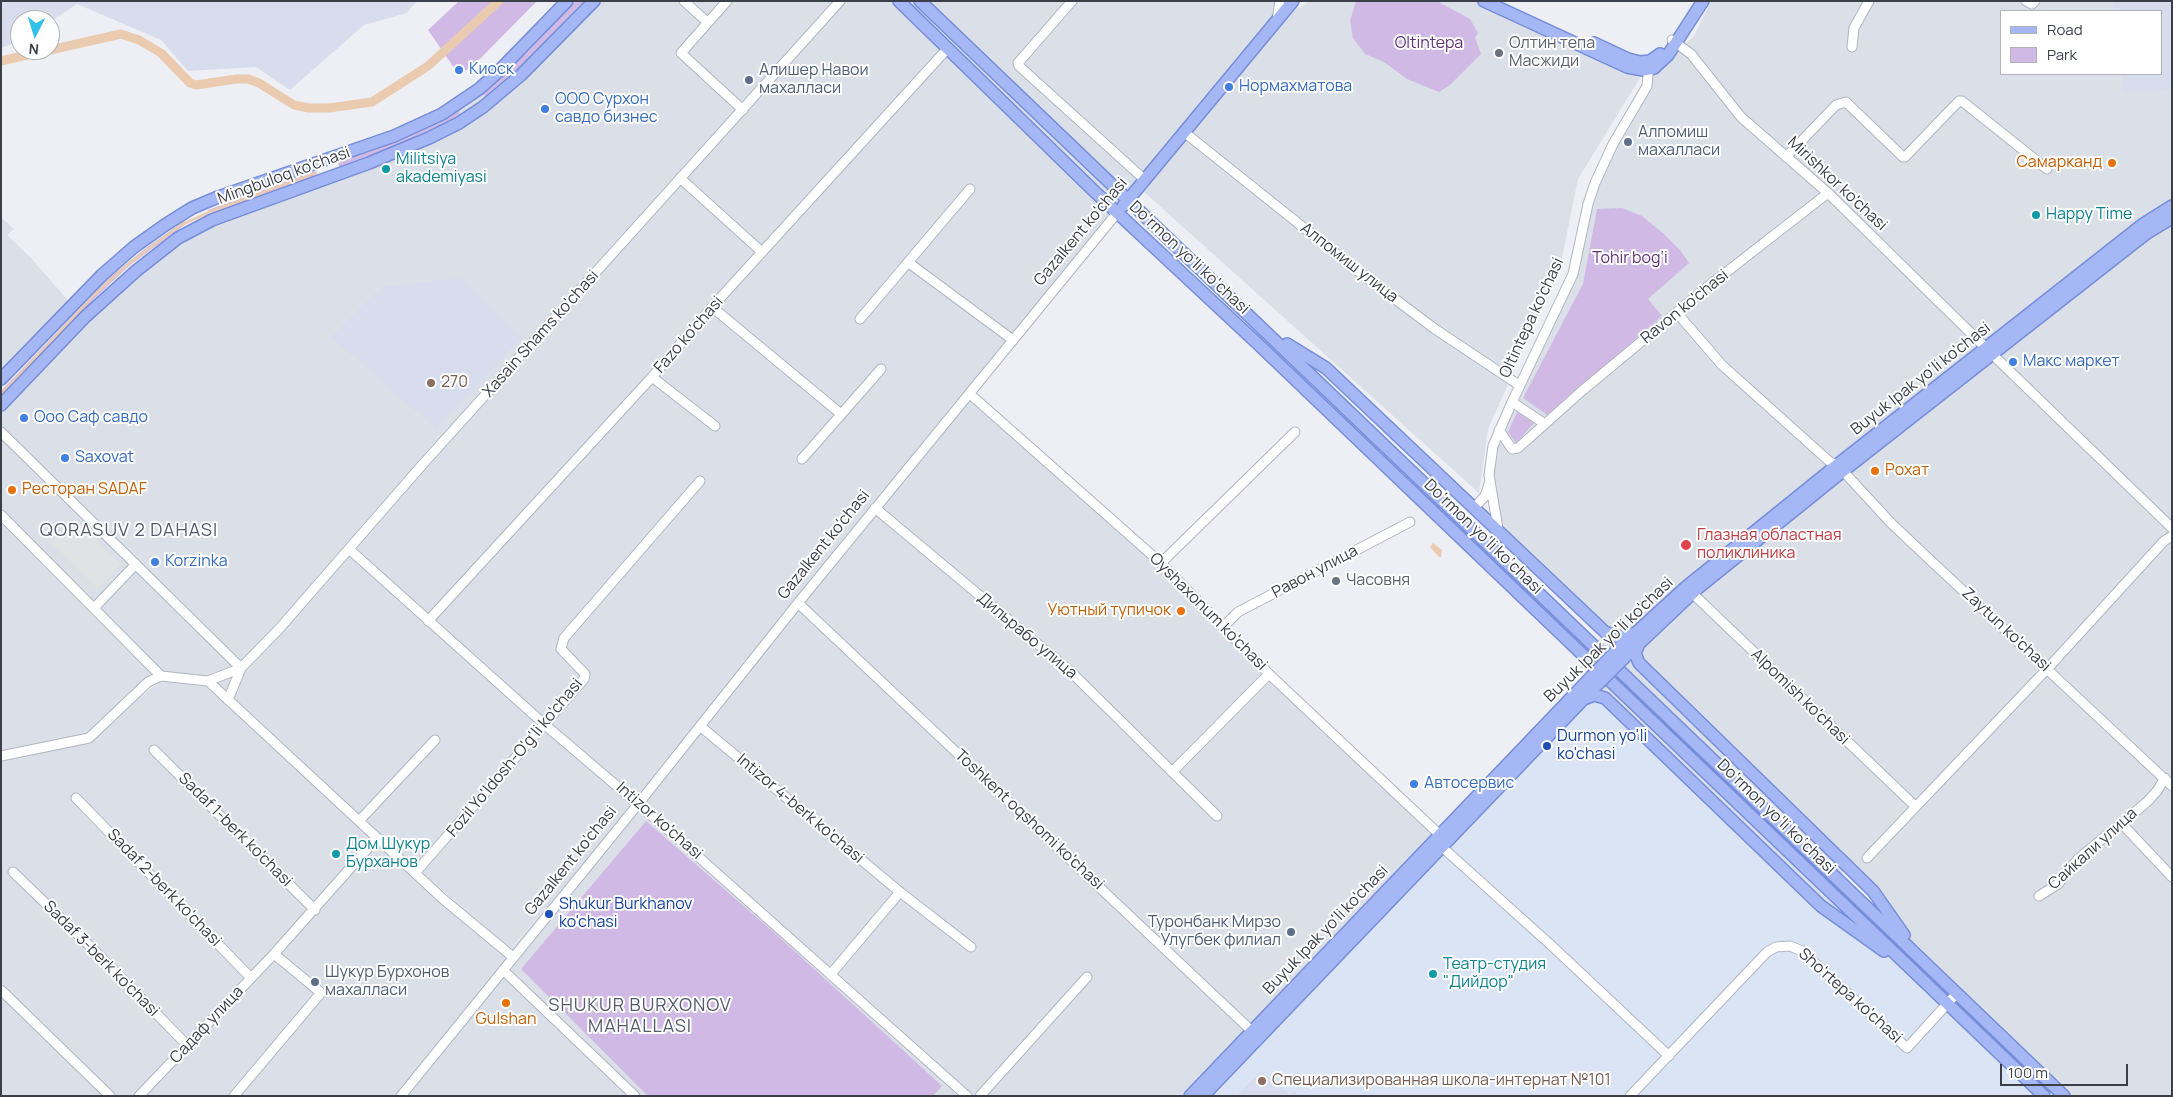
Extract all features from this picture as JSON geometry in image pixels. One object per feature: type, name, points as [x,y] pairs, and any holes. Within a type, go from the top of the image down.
[{"type":"main road","name":"Mingbuloq ko'chasi","points":[[1,379],[106,271],[134,246],[157,230],[180,215],[208,201],[326,161],[410,129],[442,114],[466,98],[518,54],[567,1]]},
{"type":"main road","name":"Mingbuloq ko'chasi","points":[[1,405],[85,318],[136,271],[178,238],[212,220],[333,176],[429,138],[477,112],[535,62],[594,1]]},
{"type":"main road","name":"Do‘rmon yo‘li ko‘chasi","points":[[899,1],[1117,213],[1265,351],[2044,1096]]},
{"type":"main road","name":"Do‘rmon yo‘li ko‘chasi","points":[[920,1],[2064,1096]]},
{"type":"main road","points":[[1277,19],[1293,1]]},
{"type":"main road","points":[[1484,1],[1500,4],[1627,67],[1638,70],[1663,60],[1696,1]]},
{"type":"main road","points":[[1674,41],[1703,1]]},
{"type":"main road","name":"Gazalkent ko'chasi","points":[[1117,213],[1277,19]]},
{"type":"main road","points":[[466,98],[477,112]]},
{"type":"main road","points":[[326,161],[333,176]]},
{"type":"main road","name":"Buyuk Ipak yo'li ko'chasi","points":[[1190,1096],[1255,1034],[1639,635],[1689,590],[1840,468],[1989,351],[2142,225],[2172,206]]},
{"type":"main road","name":"Buyuk Ipak yo'li ko'chasi","points":[[1989,351],[2147,234],[2172,218]]},
{"type":"main road","points":[[1268,333],[1326,368],[1605,632],[1618,637],[1639,635],[1635,653],[1639,663],[1873,891],[1920,958]]},
{"type":"main road","name":"Buyuk Ipak yo'li ko'chasi","points":[[1441,841],[1583,700],[1596,680]]},
{"type":"main road","points":[[1583,700],[1594,695],[1605,698],[1821,906],[1910,968]]},
{"type":"main road","name":"Buyuk Ipak yo'li ko'chasi","points":[[1203,1096],[1255,1034]]},
{"type":"street","points":[[684,1],[707,22]]},
{"type":"street","points":[[727,1],[681,53],[743,110]]},
{"type":"street","name":"Xasain Shams ko'chasi","points":[[241,668],[279,629],[840,1]]},
{"type":"street","points":[[1072,1],[1018,63],[1019,66],[1145,180]]},
{"type":"street","points":[[1277,19],[1280,1]]},
{"type":"street","points":[[1852,47],[1854,28],[1869,1]]},
{"type":"street","name":"Mirishkor ko'chasi","points":[[1674,41],[1691,54],[1741,117],[1828,193],[2172,528]]},
{"type":"street","name":"Fazo ko'chasi","points":[[428,621],[652,377],[712,307],[948,48]]},
{"type":"street","name":"Oltintepa ko'chasi","points":[[1498,529],[1490,481],[1491,455],[1499,430],[1573,274],[1588,204],[1595,183],[1613,144],[1647,86],[1649,66]]},
{"type":"street","points":[[1786,157],[1836,105],[1846,102],[1902,157],[1905,157],[1962,101],[2047,169]]},
{"type":"street","name":"Алпомиш улица","points":[[1184,132],[1363,275],[1435,328],[1520,385]]},
{"type":"street","points":[[680,178],[762,252]]},
{"type":"street","points":[[860,319],[970,189]]},
{"type":"street","name":"Ravon ko'chasi","points":[[1499,430],[1512,449],[1515,449],[1677,313],[1828,193]]},
{"type":"street","name":"Gazalkent ko'chasi","points":[[400,1096],[639,803],[875,508],[1117,213]]},
{"type":"street","points":[[909,262],[1013,340]]},
{"type":"street","points":[[712,307],[842,414]]},
{"type":"street","name":"Zaytun ko'chasi","points":[[1677,313],[1722,365],[1830,462],[1840,468],[1891,523],[2172,786]]},
{"type":"street","points":[[802,459],[881,369]]},
{"type":"street","points":[[652,377],[715,426]]},
{"type":"street","name":"Oyshaxonum ko'chasi","points":[[970,394],[1161,563],[1269,674],[1441,841],[1669,1056]]},
{"type":"street","points":[[1512,402],[1545,424]]},
{"type":"street","points":[[1,432],[241,668]]},
{"type":"street","points":[[1161,563],[1295,432]]},
{"type":"street","points":[[1475,508],[1487,494],[1490,481]]},
{"type":"street","name":"Fozil Yo'ldosh-O'g'li ko'chasi","points":[[415,873],[584,678],[585,674],[561,650],[564,638],[700,482]]},
{"type":"street","name":"Дильрабо улица","points":[[875,508],[1071,672],[1217,816]]},
{"type":"street","points":[[1,515],[160,676]]},
{"type":"street","name":"Равон улица","points":[[1223,627],[1238,612],[1410,522]]},
{"type":"street","points":[[1867,858],[2048,668],[2164,542],[2172,536]]},
{"type":"street","name":"Intizor ko'chasi","points":[[349,549],[544,724],[639,803],[967,1096]]},
{"type":"street","points":[[94,608],[136,564]]},
{"type":"street","name":"Alpomish ko'chasi","points":[[1689,590],[1915,806]]},
{"type":"street","name":"Toshkent oqshomi ko'chasi","points":[[798,603],[1255,1034]]},
{"type":"street","points":[[1,756],[89,738],[148,682],[160,676],[208,681],[241,668]]},
{"type":"street","points":[[228,700],[241,668]]},
{"type":"street","points":[[1172,772],[1269,674]]},
{"type":"street","points":[[208,681],[415,873],[513,958]]},
{"type":"street","name":"Intizor 4-berk ko'chasi","points":[[700,726],[900,892],[972,948]]},
{"type":"street","points":[[359,821],[435,740]]},
{"type":"street","name":"Sadaf 1-berk ko'chasi","points":[[154,750],[315,910]]},
{"type":"street","name":"Сайкали улица","points":[[2039,896],[2058,884],[2078,859],[2122,824],[2158,790],[2165,778]]},
{"type":"street","name":"Sadaf 2-berk ko'chasi","points":[[76,798],[251,978]]},
{"type":"street","points":[[2122,824],[2172,877]]},
{"type":"street","name":"Садаф улица","points":[[139,1096],[315,910],[377,838]]},
{"type":"street","name":"Sadaf 3-berk ko'chasi","points":[[13,872],[98,954],[188,1046]]},
{"type":"street","points":[[831,974],[900,892]]},
{"type":"street","name":"Sho'rtepa ko'chasi","points":[[1630,1096],[1767,952],[1781,946],[1794,946],[1802,951],[1907,1048],[1957,993]]},
{"type":"street","points":[[234,1096],[320,994],[320,992],[274,954]]},
{"type":"street","points":[[503,970],[635,1096]]},
{"type":"street","points":[[980,1096],[1088,977]]},
{"type":"street","points":[[1,990],[110,1096]]},
{"type":"shaded area","points":[[1,1],[417,1],[407,13],[364,25],[290,90],[256,67],[188,71],[161,40],[77,4],[60,15],[60,10],[10,10],[10,45],[1,48]]},
{"type":"shaded area","points":[[567,1],[1280,1],[1277,19],[971,394],[1161,563],[1440,835],[1592,677],[1577,664],[1602,636],[1498,529],[1491,455],[1573,274],[1595,183],[1647,86],[1660,67],[1694,36],[1711,1],[2172,1],[2172,1096],[2064,1096],[1920,958],[1894,921],[1843,872],[1793,925],[1824,894],[1938,1006],[1188,1096],[1,1096],[1,405],[66,337],[178,238],[362,166],[426,122],[466,98]],"holes":[[[161,676],[162,680],[96,732]],[[257,730],[510,949],[556,896],[510,950],[377,838]]]},
{"type":"shaded area","points":[[1311,1],[1478,1],[1527,21],[1640,78],[1578,179],[1559,272],[1488,429],[1479,493],[1143,191],[1268,34],[1288,13]]},
{"type":"shaded area","points":[[2113,1],[2172,1],[2172,89],[2124,94],[2122,75],[2163,75],[2163,10],[2114,10]]},
{"type":"shaded area","points":[[1,217],[14,229],[7,235],[31,258],[72,305],[1,379]]},
{"type":"shaded area","name":"270","points":[[460,278],[522,337],[436,429],[331,337],[382,287]]},
{"type":"shaded area","points":[[75,519],[121,564],[98,589],[51,543]]},
{"type":"shaded area","points":[[1433,543],[1442,550],[1441,557],[1430,547]]},
{"type":"shaded area","points":[[1594,695],[1821,906],[1910,968],[2044,1096],[1203,1096]]},
{"type":"shaded area","name":"Специализированная школа-интернат №101","points":[[1261,1071],[1290,1095],[1294,1091],[1299,1096],[1237,1096]]},
{"type":"green space","points":[[459,1],[537,1],[476,63],[459,75],[428,30]]},
{"type":"green space","points":[[576,1],[584,1],[522,65],[486,97],[483,93],[527,53]]},
{"type":"green space","name":"Oltintepa","points":[[1356,1],[1437,1],[1470,19],[1478,33],[1475,38],[1481,54],[1450,85],[1439,92],[1407,79],[1384,62],[1365,54],[1353,38],[1350,21]]},
{"type":"green space","points":[[458,110],[461,115],[425,134],[340,168],[338,163],[416,133]]},
{"type":"green space","points":[[315,171],[316,176],[210,215],[208,210]]},
{"type":"green space","name":"Tohir bog‘i","points":[[1622,208],[1642,216],[1664,234],[1680,250],[1689,263],[1648,299],[1662,316],[1547,415],[1523,398],[1583,284],[1597,209]]},
{"type":"green space","points":[[184,221],[186,224],[130,265],[98,295],[1,397],[1,391],[109,278]]},
{"type":"green space","points":[[1517,412],[1534,423],[1516,443],[1508,432]]},
{"type":"green space","points":[[646,821],[777,935],[942,1086],[933,1096],[648,1096],[521,969]]},
{"type":"waterway","points":[[60,48],[121,34],[139,40],[161,53],[190,83],[196,85],[248,79],[259,83],[294,105],[309,108],[329,108],[372,102],[428,66],[499,1]]},
{"type":"waterway","points":[[1,61],[10,59]]},
{"type":"waterway","points":[[1,394],[97,292],[128,264],[181,225],[212,211],[316,173]]},
{"type":"place","name":"Олтин тепа Масжиди","points":[[1499,53]]},
{"type":"place","name":"Киоск","points":[[459,70]]},
{"type":"place","name":"Алишер Навои махалласи","points":[[749,80]]},
{"type":"place","name":"Нормахматова","points":[[1229,87]]},
{"type":"place","name":"ООО Сурхон савдо бизнес","points":[[545,109]]},
{"type":"place","name":"Алпомиш махалласи","points":[[1628,142]]},
{"type":"place","name":"Самарканд","points":[[2112,163]]},
{"type":"place","name":"Militsiya akademiyasi","points":[[386,169]]},
{"type":"place","name":"Happy Time","points":[[2036,215]]},
{"type":"place","name":"Макс маркет","points":[[2013,362]]},
{"type":"place","name":"270","points":[[431,383]]},
{"type":"place","name":"Ооо Саф савдо","points":[[24,418]]},
{"type":"place","name":"Saxovat","points":[[65,458]]},
{"type":"place","name":"Рохат","points":[[1875,471]]},
{"type":"place","name":"Ресторан SADAF","points":[[12,490]]},
{"type":"place","name":"Глазная областная поликлиника","points":[[1686,545]]},
{"type":"place","name":"Korzinka","points":[[155,562]]},
{"type":"place","name":"Часовня","points":[[1336,581]]},
{"type":"place","name":"Уютный тупичок","points":[[1181,611]]},
{"type":"place","name":"Durmon yo'li ko'chasi","points":[[1547,746]]},
{"type":"place","name":"Автосервис","points":[[1414,784]]},
{"type":"place","name":"Дом Шукур Бурханов","points":[[336,854]]},
{"type":"place","name":"Shukur Burkhanov ko'chasi","points":[[549,914]]},
{"type":"place","name":"Туронбанк Мирзо Улугбек филиал","points":[[1291,932]]},
{"type":"place","name":"Театр-студия \"Дийдор\"","points":[[1433,974]]},
{"type":"place","name":"Шукур Бурхонов махалласи","points":[[315,982]]},
{"type":"place","name":"Gulshan","points":[[506,1003]]},
{"type":"place","name":"Специализированная школа-интернат №101","points":[[1262,1081]]},
{"type":"district","name":"QORASUV 2 DAHASI","points":[[129,531]]},
{"type":"district","name":"SHUKUR BURXONOV MAHALLASI","points":[[640,1016]]}]
